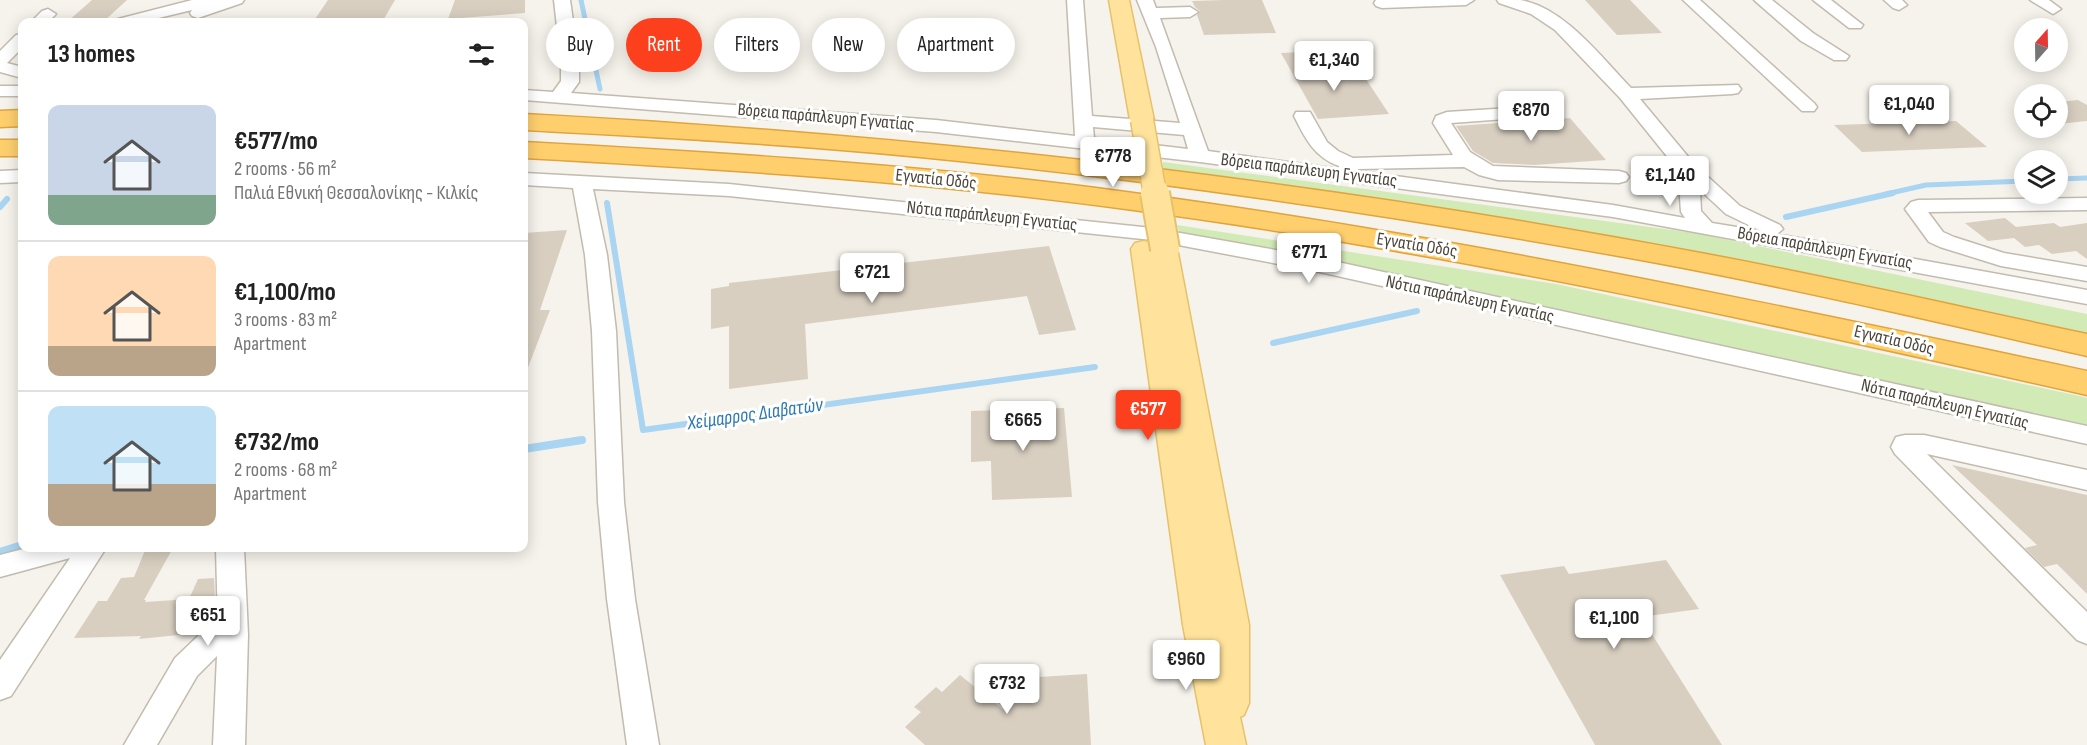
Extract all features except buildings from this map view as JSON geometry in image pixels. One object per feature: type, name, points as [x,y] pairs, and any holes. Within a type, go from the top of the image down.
[{"type":"highway","points":[[0,119],[18,118]]},
{"type":"highway","name":"Εγνατία Οδός","points":[[528,122],[817,140],[1008,159],[1234,187],[1453,219],[1656,254],[2087,345]]},
{"type":"highway","points":[[0,148],[18,148]]},
{"type":"highway","name":"Εγνατία Οδός","points":[[528,150],[803,166],[1004,185],[1236,216],[1500,260],[1820,324],[2087,383]]},
{"type":"main road","points":[[1105,0],[1133,120]]},
{"type":"main road","points":[[1119,0],[1133,120],[1154,249],[1230,625],[1228,745]]},
{"type":"street","points":[[140,18],[212,0]]},
{"type":"street","points":[[185,18],[236,0]]},
{"type":"street","points":[[559,96],[570,82],[570,63],[562,0]]},
{"type":"street","points":[[1075,0],[1085,142]]},
{"type":"street","points":[[1382,3],[1466,0]]},
{"type":"street","points":[[1505,0],[1537,11],[1561,26],[1626,94],[1688,169],[1715,195],[1747,218],[1838,250]]},
{"type":"street","points":[[1691,0],[1808,107]]},
{"type":"street","points":[[1762,0],[1807,37],[1840,56]]},
{"type":"street","points":[[1821,0],[1855,25]]},
{"type":"street","points":[[2038,0],[2053,9]]},
{"type":"street","points":[[1190,12],[1148,6],[1200,156]]},
{"type":"street","points":[[0,60],[18,43]]},
{"type":"street","points":[[0,66],[18,72]]},
{"type":"street","points":[[1626,94],[1732,89]]},
{"type":"street","points":[[0,91],[18,91]]},
{"type":"street","name":"Βόρεια παράπλευρη Εγνατίας","points":[[528,95],[936,126],[1200,156],[1348,169],[1704,226],[2087,297]]},
{"type":"street","points":[[1542,112],[1443,120],[1442,123],[1466,161],[1477,168],[1498,174],[1619,177]]},
{"type":"street","points":[[1303,116],[1321,150],[1348,169],[1386,164],[1466,161]]},
{"type":"street","points":[[1084,121],[1192,130]]},
{"type":"street","points":[[1688,169],[1691,212],[1704,226],[1716,214],[1715,195]]},
{"type":"street","points":[[0,177],[18,176]]},
{"type":"street","name":"Νότια παράπλευρη Εγνατίας","points":[[528,178],[729,190],[904,207],[1192,240],[2087,435]]},
{"type":"street","points":[[582,181],[596,255],[604,331],[611,502],[621,599],[643,745]]},
{"type":"street","points":[[2087,204],[1918,206],[1915,209],[1936,237],[2001,258],[2087,274]]},
{"type":"street","points":[[2001,258],[2006,281]]},
{"type":"street","points":[[2087,480],[1924,444],[1910,442],[1904,447],[2087,631]]},
{"type":"street","points":[[0,566],[52,552]]},
{"type":"street","points":[[0,686],[89,552]]},
{"type":"street","points":[[229,745],[233,635],[230,552]]},
{"type":"street","points":[[140,745],[186,667],[210,644],[233,635]]},
{"type":"green space","points":[[1163,162],[1695,233],[2087,314],[2087,334],[1689,250],[1163,173]]},
{"type":"green space","points":[[1177,225],[1556,284],[2084,397],[2087,398],[2087,427],[1295,253],[1181,236]]},
{"type":"waterway","points":[[581,0],[600,89]]},
{"type":"waterway","points":[[2068,179],[2087,178]]},
{"type":"waterway","points":[[1886,194],[1926,185],[2014,181]]},
{"type":"waterway","points":[[1786,217],[1893,193]]},
{"type":"waterway","name":"Χείμαρρος Διαβατών","points":[[0,207],[7,199]]},
{"type":"waterway","name":"Χείμαρρος Διαβατών","points":[[607,203],[643,430],[1095,367]]},
{"type":"waterway","points":[[1273,343],[1417,311]]},
{"type":"waterway","name":"Χείμαρρος Διαβατών","points":[[528,448],[582,440]]},
{"type":"waterway","name":"Χείμαρρος Διαβατών","points":[[0,552],[18,546]]}]
